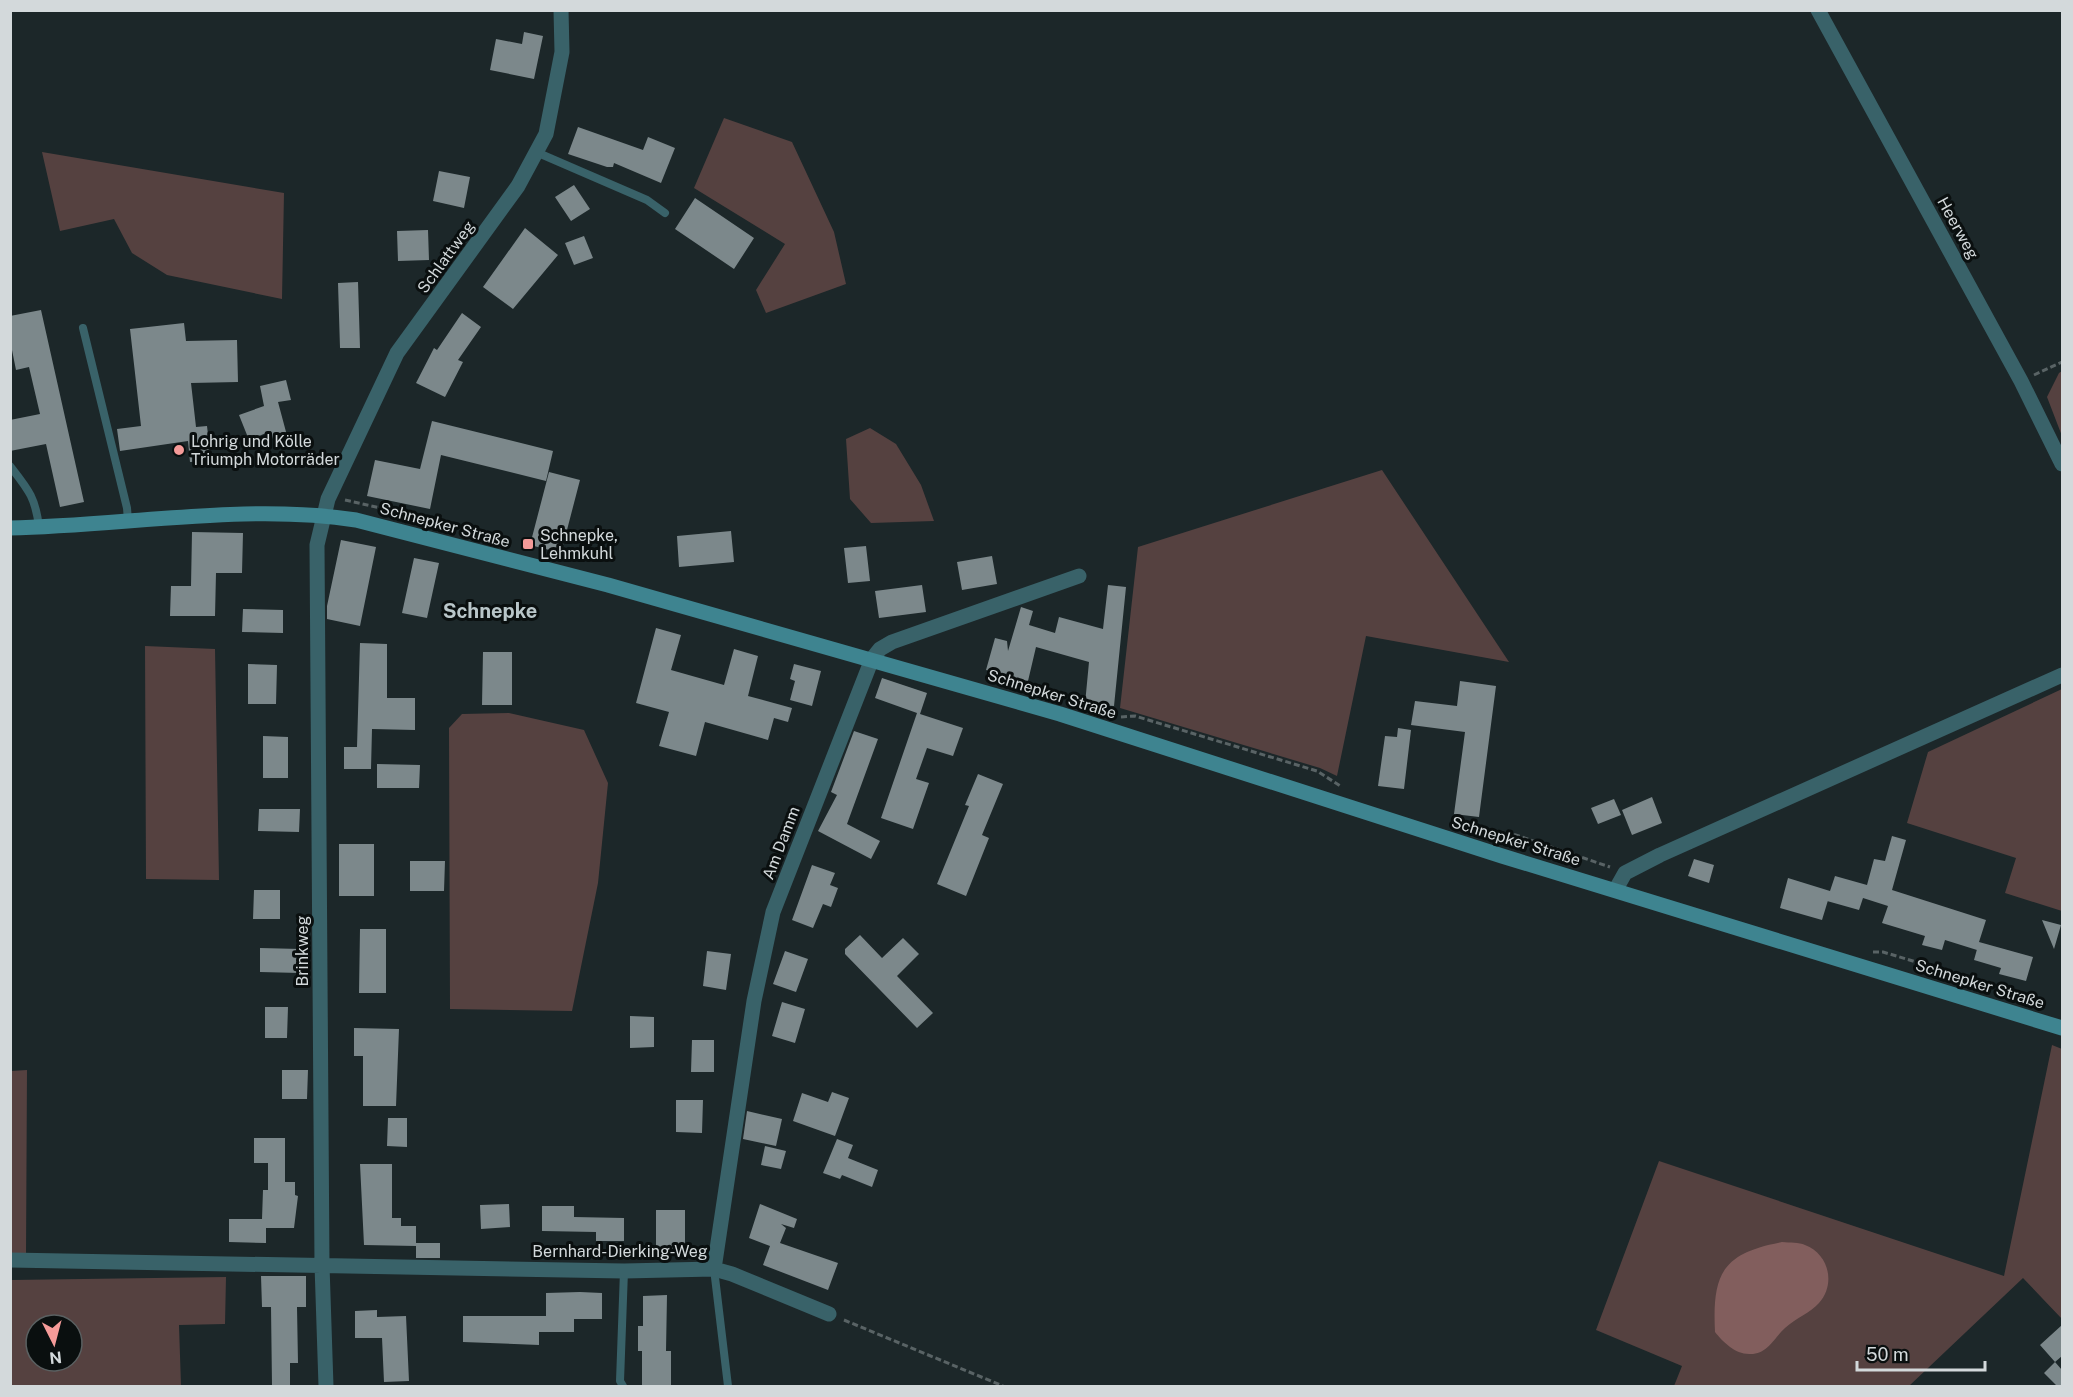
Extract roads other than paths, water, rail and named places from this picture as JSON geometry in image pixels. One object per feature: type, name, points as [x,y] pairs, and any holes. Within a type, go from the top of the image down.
[{"type":"main road","name":"Schnepker Straße","points":[[10,528],[128,521],[322,515],[356,520],[608,585],[1060,714],[1491,853],[1616,889],[2062,1028]]},
{"type":"street","name":"Schlattweg","points":[[322,515],[398,353],[519,186],[546,134],[562,52],[561,10]]},
{"type":"street","name":"Heerweg","points":[[1818,10],[2021,381],[2062,464]]},
{"type":"street","name":"Brinkweg","points":[[322,515],[317,545],[322,1265],[326,1386]]},
{"type":"street","points":[[872,659],[880,649],[892,642],[1079,576]]},
{"type":"street","name":"Am Damm","points":[[714,1269],[754,1001],[773,912],[872,659]]},
{"type":"street","points":[[1616,889],[1625,873],[1660,855],[2062,675]]},
{"type":"street","name":"Bernhard-Dierking-Weg","points":[[10,1260],[624,1271],[714,1269],[732,1274],[829,1314]]},
{"type":"lane","points":[[537,152],[647,200],[665,213]]},
{"type":"lane","points":[[83,328],[127,508],[128,521]]},
{"type":"lane","points":[[10,466],[27,486],[33,498],[39,528]]},
{"type":"lane","points":[[714,1269],[728,1386]]},
{"type":"lane","points":[[623,1386],[620,1381],[624,1271]]},
{"type":"place","name":"Lohrig und Kölle Triumph Motorräder","points":[[179,450]]},
{"type":"place","name":"Schnepke, Lehmkuhl","points":[[528,544]]},
{"type":"district","name":"Schnepke","points":[[490,611]]}]
